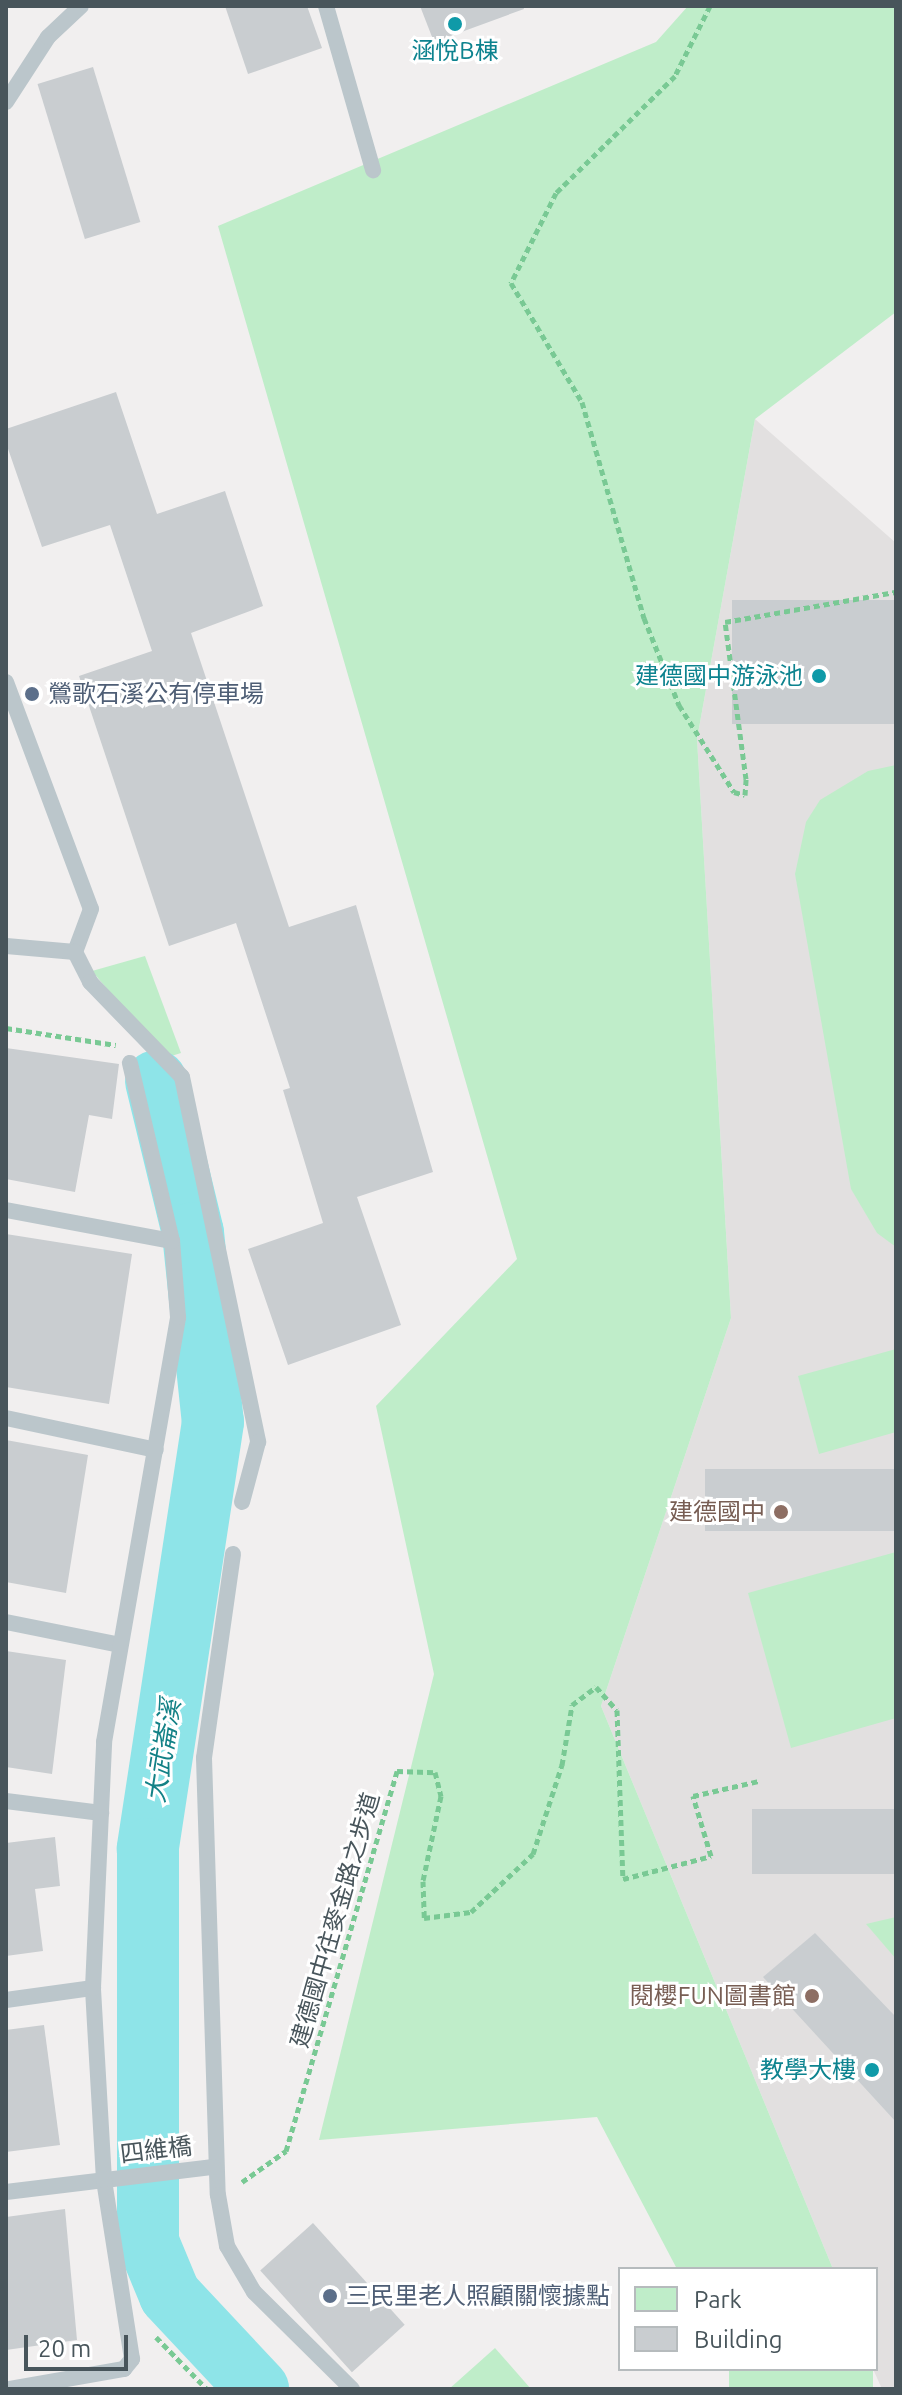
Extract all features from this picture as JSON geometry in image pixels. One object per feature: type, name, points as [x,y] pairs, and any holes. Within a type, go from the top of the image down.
[{"type":"lane","points":[[6,102],[48,37],[81,6]]},
{"type":"lane","points":[[326,6],[373,170]]},
{"type":"lane","points":[[6,682],[91,909],[75,952],[90,982],[182,1077],[258,1442],[242,1502]]},
{"type":"lane","points":[[6,946],[75,952]]},
{"type":"lane","points":[[10,2389],[124,2369],[132,2359],[104,2180],[93,1988],[104,1742],[178,1317],[172,1241],[130,1063]]},
{"type":"lane","points":[[6,1210],[172,1241]]},
{"type":"lane","points":[[6,1418],[156,1450]]},
{"type":"lane","points":[[233,1554],[204,1758],[214,2167],[227,2246],[254,2292],[352,2389]]},
{"type":"lane","points":[[6,1622],[120,1645]]},
{"type":"lane","points":[[6,1801],[101,1813]]},
{"type":"lane","points":[[6,2000],[93,1988]]},
{"type":"lane","name":"四維橋","points":[[6,2192],[214,2167]]},
{"type":"path","points":[[710,6],[675,76],[556,193],[511,283],[582,402],[644,618],[679,705],[734,792],[745,795],[746,779],[725,622],[896,592]]},
{"type":"path","points":[[6,1028],[118,1045],[130,1063]]},
{"type":"path","name":"建德國中往麥金路之步道","points":[[218,2195],[286,2151],[397,1771],[435,1772],[441,1796],[423,1881],[424,1918],[471,1912],[533,1854],[562,1765],[572,1705],[596,1687],[617,1710],[623,1879],[711,1856],[693,1796],[759,1781]]},
{"type":"path","points":[[126,2324],[156,2337],[207,2389]]},
{"type":"shaded area","name":"建德國中","points":[[755,419],[896,543],[896,2389],[882,2389],[874,2371],[878,2371],[878,2267],[832,2267],[601,1706],[731,1318],[697,739]]},
{"type":"green space","points":[[688,6],[896,6],[896,312],[755,419],[697,739],[731,1318],[601,1706],[832,2267],[676,2267],[597,2117],[319,2140],[434,1674],[376,1406],[517,1259],[218,226],[656,42]]},
{"type":"green space","points":[[896,765],[896,1247],[877,1233],[851,1189],[795,874],[806,822],[820,800],[868,771]]},
{"type":"green space","points":[[145,956],[181,1053],[165,1058],[92,971]]},
{"type":"green space","points":[[896,1349],[896,1432],[819,1454],[798,1376]]},
{"type":"green space","points":[[896,1552],[896,1718],[791,1748],[748,1593]]},
{"type":"green space","points":[[896,1917],[896,1959],[866,1924]]},
{"type":"green space","points":[[495,2348],[531,2389],[449,2389]]},
{"type":"green space","points":[[729,2371],[873,2371],[873,2389],[729,2389]]},
{"type":"building","points":[[225,6],[307,6],[322,48],[248,74]]},
{"type":"building","name":"涵悅B棟","points":[[420,6],[523,6],[524,9],[434,42]]},
{"type":"building","points":[[93,67],[140,222],[85,239],[38,84]]},
{"type":"building","points":[[116,392],[157,514],[225,491],[263,606],[191,633],[289,927],[356,905],[433,1172],[357,1197],[401,1325],[288,1365],[248,1249],[323,1223],[283,1090],[290,1088],[236,923],[169,946],[79,676],[152,651],[110,525],[42,547],[6,443],[6,429]]},
{"type":"building","name":"建德國中游泳池","points":[[732,600],[896,600],[896,724],[732,724]]},
{"type":"building","points":[[6,1048],[119,1064],[112,1119],[89,1115],[75,1192],[6,1179]]},
{"type":"building","points":[[6,1234],[132,1254],[109,1404],[6,1387]]},
{"type":"building","points":[[6,1440],[88,1455],[66,1593],[6,1582]]},
{"type":"building","points":[[705,1469],[896,1469],[896,1531],[705,1531]]},
{"type":"building","points":[[6,1651],[66,1660],[52,1774],[6,1767]]},
{"type":"building","points":[[752,1809],[896,1809],[896,1874],[752,1874]]},
{"type":"building","points":[[55,1837],[60,1886],[35,1889],[43,1951],[6,1956],[6,1843]]},
{"type":"building","name":"教學大樓","points":[[815,1933],[896,2017],[896,2122],[763,1977]]},
{"type":"building","points":[[44,2025],[60,2145],[6,2152],[6,2030]]},
{"type":"building","points":[[65,2209],[77,2340],[6,2350],[6,2217]]},
{"type":"building","name":"三民里老人照顧關懷據點","points":[[313,2223],[405,2325],[352,2372],[260,2271]]},
{"type":"waterway","name":"大武崙溪","points":[[156,1081],[193,1233],[213,1422],[148,1849],[148,2242],[170,2295],[258,2389]]},
{"type":"place","name":"涵悅B棟","points":[[455,24]]},
{"type":"place","name":"建德國中游泳池","points":[[819,676]]},
{"type":"place","name":"鶯歌石溪公有停車場","points":[[32,694]]},
{"type":"place","name":"建德國中","points":[[781,1512]]},
{"type":"place","name":"閱櫻FUN圖書館","points":[[812,1996]]},
{"type":"place","name":"教學大樓","points":[[872,2070]]},
{"type":"place","name":"三民里老人照顧關懷據點","points":[[330,2296]]}]
